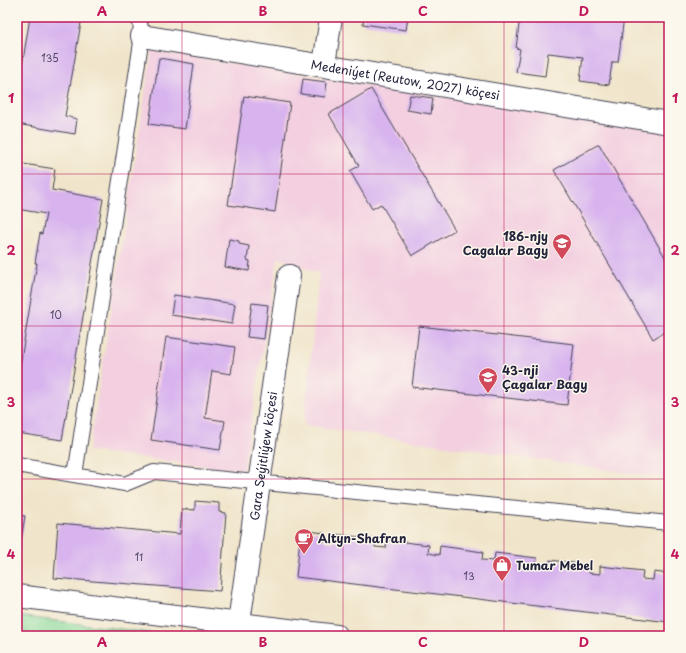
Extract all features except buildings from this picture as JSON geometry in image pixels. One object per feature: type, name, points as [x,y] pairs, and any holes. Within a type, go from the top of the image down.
[{"type":"street","points":[[324,65],[331,17]]},
{"type":"street","name":"Medeniýet (Reutow, 2027) köçesi","points":[[141,26],[324,65],[669,123]]},
{"type":"street","name":"Gara Seýitliýew köçesi","points":[[238,630],[289,276]]},
{"type":"street","points":[[17,596],[238,630],[337,636]]},
{"type":"lane","points":[[75,475],[141,26]]},
{"type":"lane","points":[[17,464],[125,484],[154,472],[669,523]]},
{"type":"shaded area","name":"186-njy Cagalar Bagy","points":[[152,51],[669,132],[669,479],[304,425],[319,273],[278,258],[243,471],[89,451]]},
{"type":"green space","points":[[17,616],[176,636],[17,636]]},
{"type":"place","name":"186-njy Cagalar Bagy","points":[[562,260]]},
{"type":"place","name":"43-nji Çagalar Bagy","points":[[488,394]]},
{"type":"place","name":"Altyn-Shafran","points":[[304,555]]},
{"type":"place","name":"Tumar Mebel","points":[[502,582]]}]
